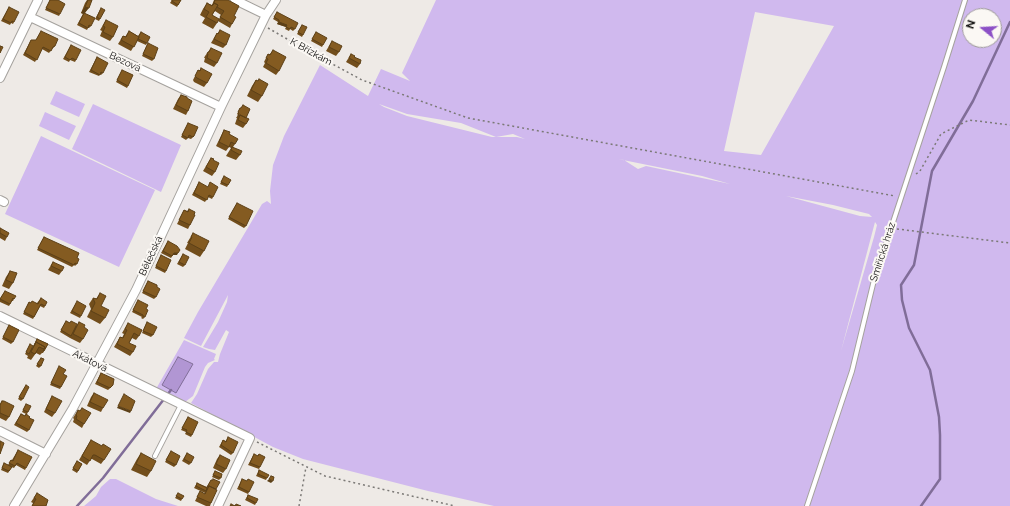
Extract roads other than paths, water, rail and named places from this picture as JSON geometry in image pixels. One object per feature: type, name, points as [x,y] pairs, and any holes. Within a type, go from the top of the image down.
[{"type":"street","points":[[0,78],[38,0]]},
{"type":"street","points":[[235,0],[266,15]]},
{"type":"street","name":"Bělečská","points":[[14,506],[46,454],[136,290],[221,107],[266,15],[276,0]]},
{"type":"street","name":"Bezová","points":[[30,16],[221,107]]},
{"type":"street","name":"Akátová","points":[[0,316],[250,438],[218,506]]},
{"type":"street","points":[[0,431],[46,454]]},
{"type":"lane","name":"Smiřická hráz","points":[[807,506],[852,371],[874,280],[965,0]]},
{"type":"lane","points":[[155,456],[181,405]]},
{"type":"waterway","points":[[921,506],[940,479],[939,417],[930,370],[909,328],[902,300],[901,285],[914,265],[932,171],[973,101],[1010,22]]},
{"type":"waterway","points":[[77,506],[103,478],[171,390]]}]
